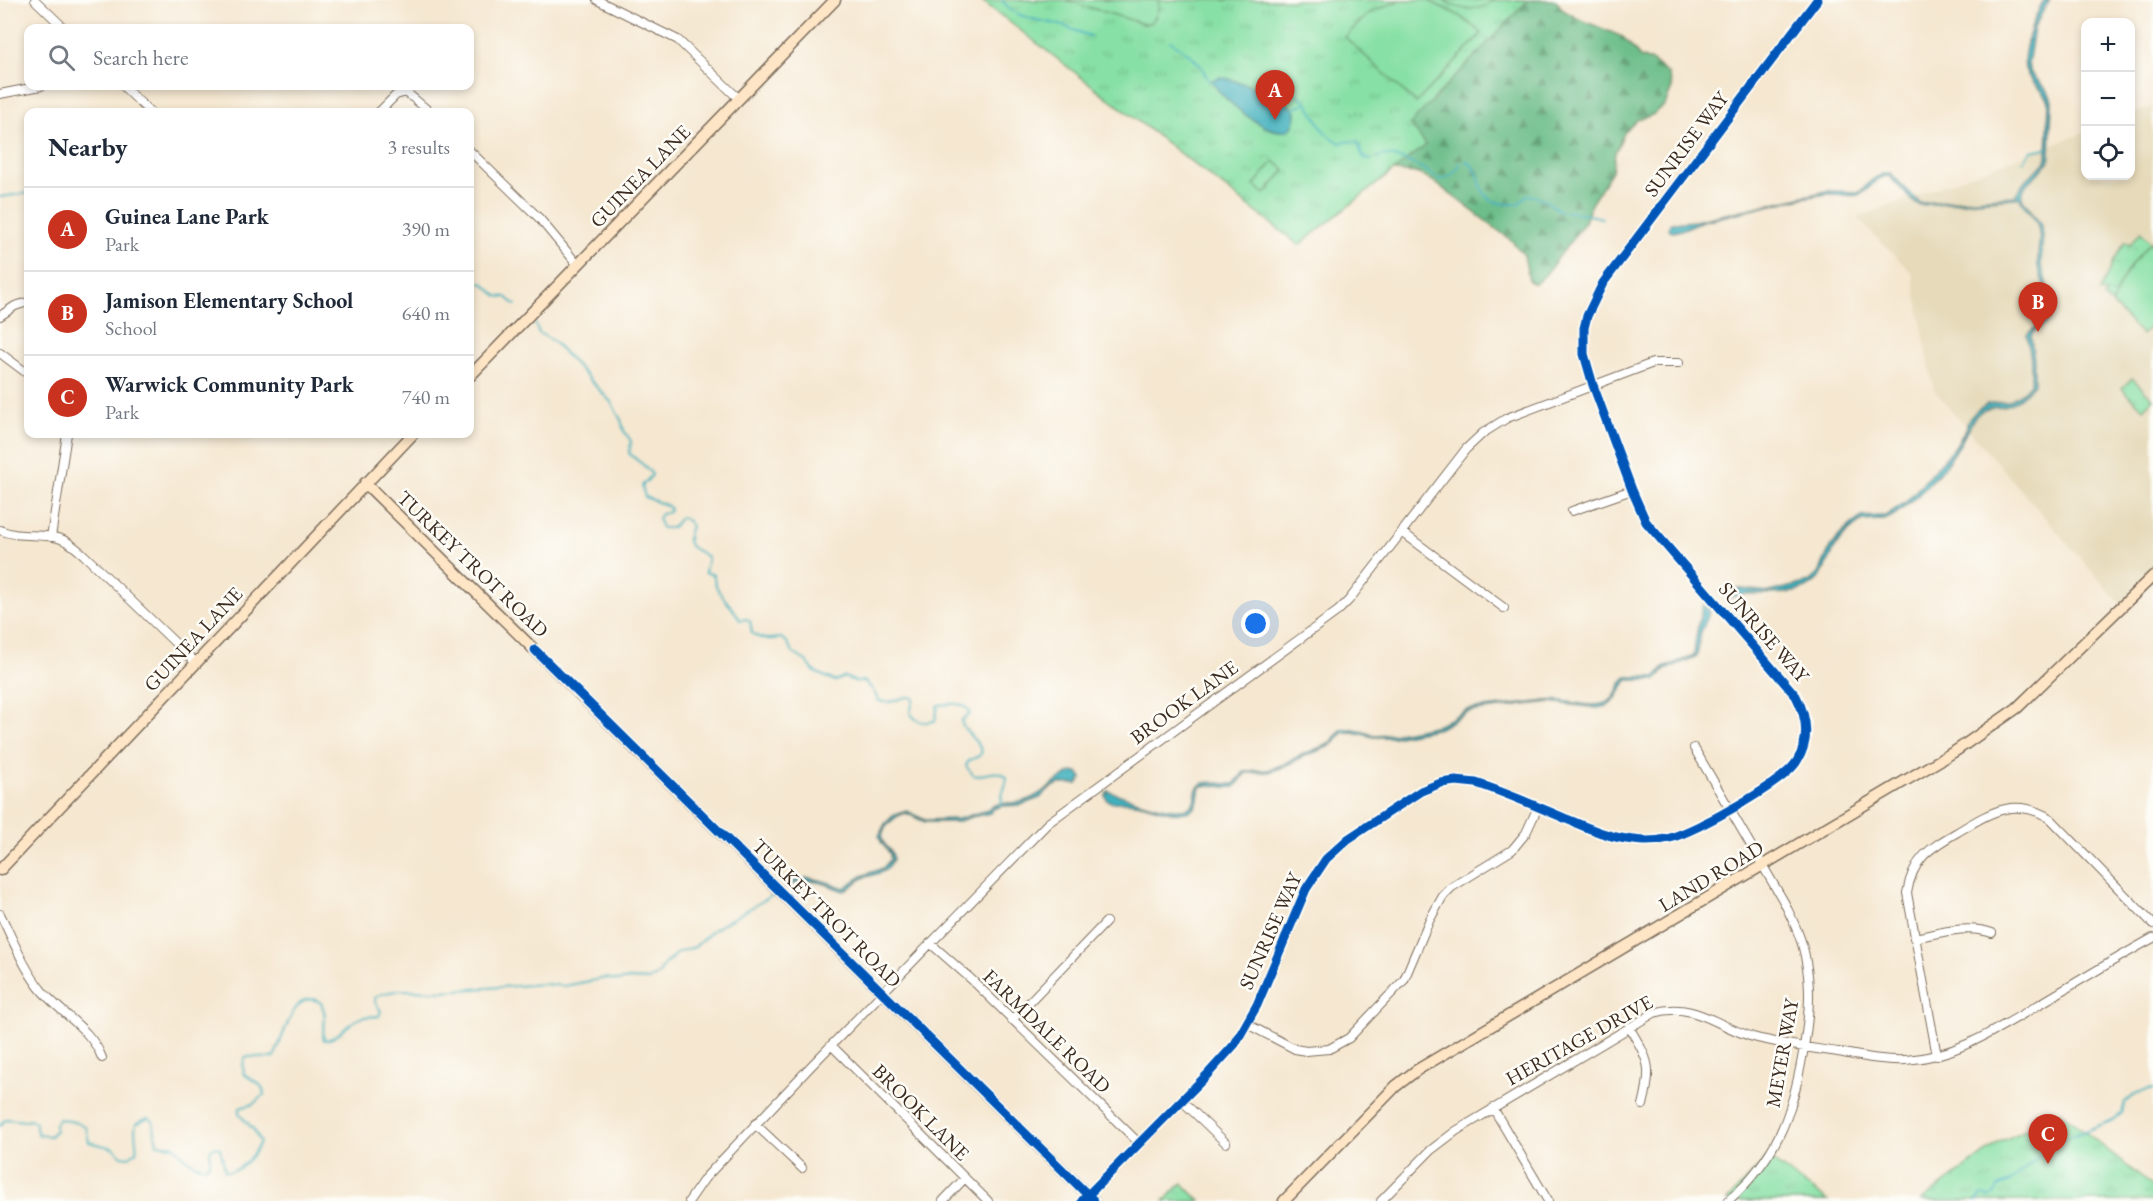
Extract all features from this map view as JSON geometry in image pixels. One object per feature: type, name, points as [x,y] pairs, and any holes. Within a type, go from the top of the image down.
[{"type":"street","points":[[35,0],[60,24]]},
{"type":"street","points":[[597,0],[678,40],[739,99]]},
{"type":"street","name":"GUINEA LANE","points":[[474,372],[835,0]]},
{"type":"street","name":"SUNRISE WAY","points":[[1088,1199],[1138,1143],[1224,1058],[1247,1024],[1310,880],[1326,859],[1348,839],[1421,790],[1456,781],[1476,783],[1604,834],[1643,841],[1670,838],[1686,833],[1779,780],[1792,769],[1801,754],[1806,732],[1804,713],[1796,696],[1646,522],[1586,368],[1583,340],[1587,316],[1599,290],[1817,0]]},
{"type":"street","points":[[0,94],[24,89]]},
{"type":"street","points":[[127,90],[146,108]]},
{"type":"street","points":[[383,108],[401,92],[411,95],[426,108]]},
{"type":"street","points":[[474,155],[539,218],[578,265]]},
{"type":"street","points":[[0,316],[24,303]]},
{"type":"street","points":[[0,353],[24,371]]},
{"type":"street","name":"BROOK LANE","points":[[689,1201],[705,1178],[755,1124],[1056,816],[1338,611],[1349,600],[1466,449],[1483,433],[1507,417],[1653,363],[1679,363]]},
{"type":"street","points":[[51,537],[66,438]]},
{"type":"street","name":"GUINEA LANE","points":[[0,870],[409,438]]},
{"type":"street","name":"TURKEY TROT ROAD","points":[[365,483],[883,993],[1088,1199]]},
{"type":"street","points":[[1572,511],[1632,490]]},
{"type":"street","points":[[0,530],[13,535],[51,537],[69,543],[195,662]]},
{"type":"street","points":[[1402,532],[1504,608]]},
{"type":"street","name":"LAND ROAD","points":[[1284,1201],[1396,1086],[1410,1075],[1957,750],[2001,721],[2055,673],[2153,576]]},
{"type":"street","name":"MEYER WAY","points":[[1694,748],[1728,810],[1784,902],[1796,927],[1804,950],[1809,999],[1804,1047],[1793,1101],[1782,1132],[1757,1171],[1728,1201]]},
{"type":"street","points":[[1247,1024],[1295,1048],[1306,1051],[1329,1049],[1349,1038],[1404,980],[1429,921],[1443,896],[1457,884],[1512,850],[1526,833],[1538,807]]},
{"type":"street","points":[[1937,1056],[1907,893],[1909,881],[1918,862],[1932,847],[1987,814],[2007,808],[2031,810],[2051,819],[2153,924]]},
{"type":"street","points":[[0,914],[41,991],[93,1040],[102,1058]]},
{"type":"street","points":[[1012,1020],[1106,922]]},
{"type":"street","points":[[1914,938],[1969,928],[1980,928],[1992,933]]},
{"type":"street","name":"HERITAGE DRIVE","points":[[1381,1201],[1431,1150],[1456,1131],[1654,1013],[1684,1010],[1702,1015],[1752,1037],[1804,1047],[1893,1060],[1937,1056],[1985,1036],[2153,938]]},
{"type":"street","name":"FARMDALE ROAD","points":[[930,943],[1138,1143]]},
{"type":"street","points":[[1629,1027],[1649,1068],[1643,1105]]},
{"type":"street","name":"BROOK LANE","points":[[831,1045],[988,1201]]},
{"type":"street","points":[[1181,1100],[1226,1143]]},
{"type":"street","points":[[1493,1108],[1548,1201]]},
{"type":"street","points":[[755,1124],[802,1168]]},
{"type":"street","points":[[943,1201],[965,1179]]},
{"type":"shaded area","points":[[2153,106],[2153,576],[2122,606],[1934,390],[1912,273],[1857,218],[2081,134],[2081,180],[2135,180],[2135,113]]},
{"type":"green space","points":[[981,0],[1528,0],[1410,124],[1426,145],[1299,245]]},
{"type":"green space","points":[[1065,0],[1159,0],[1154,19],[1144,24]]},
{"type":"green space","points":[[1400,0],[1427,0],[1458,15],[1482,33],[1416,103],[1345,37],[1368,14]]},
{"type":"green space","points":[[1444,0],[1495,0],[1482,7],[1469,9],[1456,7]]},
{"type":"green space","points":[[1509,0],[1556,0],[1563,10],[1577,18],[1623,37],[1640,57],[1653,62],[1668,74],[1672,88],[1665,105],[1652,115],[1637,120],[1624,133],[1615,153],[1612,171],[1591,204],[1585,222],[1546,274],[1535,284],[1529,281],[1524,255],[1512,241],[1433,181],[1417,173],[1394,171],[1336,62]]},
{"type":"green space","points":[[1274,161],[1285,170],[1265,194],[1254,185]]},
{"type":"green space","points":[[2141,232],[2151,243],[2127,270],[2112,304],[2104,298],[2106,293],[2100,291],[2125,242],[2130,245]]},
{"type":"green space","points":[[2153,241],[2153,325],[2142,335],[2112,304],[2128,270]]},
{"type":"green space","points":[[2132,378],[2153,399],[2143,409],[2122,388]]},
{"type":"green space","points":[[2062,1113],[2153,1187],[2153,1201],[1921,1201],[2000,1142]]},
{"type":"green space","points":[[1767,1157],[1828,1201],[1727,1201]]},
{"type":"green space","points":[[1182,1183],[1200,1201],[1164,1201]]},
{"type":"water","points":[[2045,0],[2049,0],[2034,28],[2028,65],[2030,72],[2048,91],[2052,100],[2050,157],[2044,168],[2026,186],[2022,198],[2040,223],[2043,234],[2041,264],[2052,303],[2049,321],[2034,331],[2031,336],[2034,384],[2023,396],[2013,402],[1979,413],[1953,455],[1928,485],[1890,518],[1864,521],[1852,528],[1839,542],[1821,575],[1811,585],[1801,590],[1780,594],[1747,594],[1727,598],[1720,591],[1731,588],[1770,592],[1809,582],[1819,573],[1828,552],[1839,536],[1852,524],[1862,517],[1885,516],[1906,502],[1954,448],[1969,419],[1977,410],[1987,404],[2009,401],[2023,392],[2031,383],[2031,360],[2027,335],[2045,320],[2049,307],[2038,266],[2039,229],[2019,197],[1920,205],[1916,204],[1889,176],[1876,181],[1858,195],[1814,196],[1703,221],[1672,232],[1668,228],[1671,223],[1695,221],[1827,191],[1860,192],[1874,179],[1890,173],[1920,203],[2015,196],[2027,178],[2045,163],[2047,157],[2049,101],[2028,75],[2024,65],[2029,35]]},
{"type":"water","points":[[1221,77],[1273,95],[1291,106],[1296,112],[1292,126],[1283,131],[1270,129],[1254,121],[1239,110],[1216,87],[1212,80]]},
{"type":"water","points":[[1704,605],[1710,612],[1701,632],[1697,656],[1665,670],[1656,680],[1627,680],[1616,698],[1607,706],[1597,708],[1550,702],[1467,712],[1440,728],[1393,737],[1374,737],[1343,732],[1330,746],[1286,766],[1269,772],[1246,773],[1235,787],[1209,785],[1200,787],[1196,804],[1187,812],[1173,812],[1136,803],[1112,802],[1105,796],[1108,791],[1149,804],[1183,809],[1193,804],[1197,788],[1202,784],[1209,782],[1234,784],[1245,771],[1268,770],[1285,764],[1329,744],[1342,729],[1354,729],[1374,735],[1393,734],[1439,725],[1466,710],[1548,701],[1590,705],[1606,703],[1613,698],[1627,677],[1655,677],[1664,668],[1694,655]]},
{"type":"water","points":[[1072,772],[1078,773],[1082,778],[1078,784],[1059,784],[1049,789],[1040,798],[1021,805],[1002,806],[993,809],[990,813],[958,822],[925,822],[906,813],[898,816],[890,822],[882,835],[883,842],[893,856],[890,865],[883,872],[863,878],[844,891],[822,883],[808,881],[785,886],[792,881],[807,878],[844,888],[862,876],[883,868],[890,860],[890,854],[879,836],[885,824],[894,815],[907,811],[925,820],[958,819],[988,810],[996,805],[1030,799]]},
{"type":"waterway","points":[[1002,0],[1014,12],[1022,16],[1063,26],[1090,36]]},
{"type":"waterway","points":[[1170,41],[1194,58],[1212,82]]},
{"type":"waterway","points":[[1266,75],[1273,81],[1284,84],[1307,102],[1325,133],[1340,143],[1358,142],[1363,156],[1371,160]]},
{"type":"waterway","points":[[1293,109],[1307,102]]},
{"type":"waterway","points":[[2023,162],[2031,151],[2047,148]]},
{"type":"waterway","points":[[1378,157],[1389,156],[1402,160],[1427,171],[1438,179],[1452,175],[1460,163]]},
{"type":"waterway","points":[[1466,161],[1474,167],[1485,195],[1491,200],[1518,204],[1527,195],[1546,201],[1562,212],[1602,218]]},
{"type":"waterway","points":[[0,197],[24,194]]},
{"type":"waterway","points":[[474,281],[484,284],[497,296],[506,297],[516,305]]},
{"type":"waterway","points":[[535,324],[539,333],[553,341],[611,402],[631,441],[629,453],[652,475],[642,486],[645,497],[668,506],[670,509],[658,518],[662,528],[672,528],[681,517],[688,521],[691,526],[688,535],[690,545],[708,558],[705,572],[714,575],[720,593],[740,620],[750,621],[752,633],[762,638],[781,638],[787,642],[793,653],[806,661],[815,672],[835,681],[844,677],[857,682],[864,681],[879,701],[890,702],[907,697],[914,699],[910,712],[920,721],[935,721],[938,705],[957,704],[965,707],[970,714],[961,721],[982,752],[968,761],[966,766],[974,776],[995,772],[1007,777],[1002,804]]},
{"type":"waterway","points":[[0,1126],[6,1119],[31,1120],[36,1123],[39,1135],[50,1136],[55,1131],[55,1124],[59,1119],[79,1123],[86,1127],[89,1142],[113,1148],[122,1156],[129,1157],[136,1152],[136,1124],[148,1118],[153,1121],[157,1144],[174,1146],[191,1162],[206,1167],[210,1162],[210,1150],[214,1147],[220,1148],[225,1171],[231,1171],[242,1166],[260,1142],[254,1130],[239,1114],[240,1108],[253,1104],[264,1095],[260,1085],[244,1074],[244,1060],[251,1056],[274,1057],[291,1016],[304,1001],[312,999],[321,1003],[325,1015],[324,1040],[334,1037],[358,1019],[379,1016],[381,1011],[375,998],[381,994],[400,990],[443,991],[544,984],[564,986],[606,978],[618,981],[649,980],[659,974],[664,965],[678,952],[695,947],[714,929],[775,894]]},
{"type":"waterway","points":[[1977,1201],[1982,1195],[1990,1197],[1995,1194],[1998,1187],[2010,1182],[2053,1144],[2113,1120],[2122,1113],[2125,1102],[2137,1093],[2153,1089]]},
{"type":"cycle path","points":[[1082,1201],[1235,1044],[1257,1005],[1306,889],[1326,859],[1348,839],[1421,791],[1441,783],[1456,781],[1476,783],[1601,833],[1625,839],[1652,841],[1682,834],[1738,805],[1775,781],[1797,761],[1804,745],[1806,728],[1803,712],[1796,696],[1646,522],[1593,385],[1584,354],[1584,328],[1587,316],[1603,283],[1817,0]]},
{"type":"cycle path","points":[[535,650],[1094,1201]]},
{"type":"place","name":"Guinea Lane Park","points":[[1275,120]]},
{"type":"place","name":"Jamison Elementary School","points":[[2038,332]]},
{"type":"place","name":"Warwick Community Park","points":[[2048,1164]]}]
